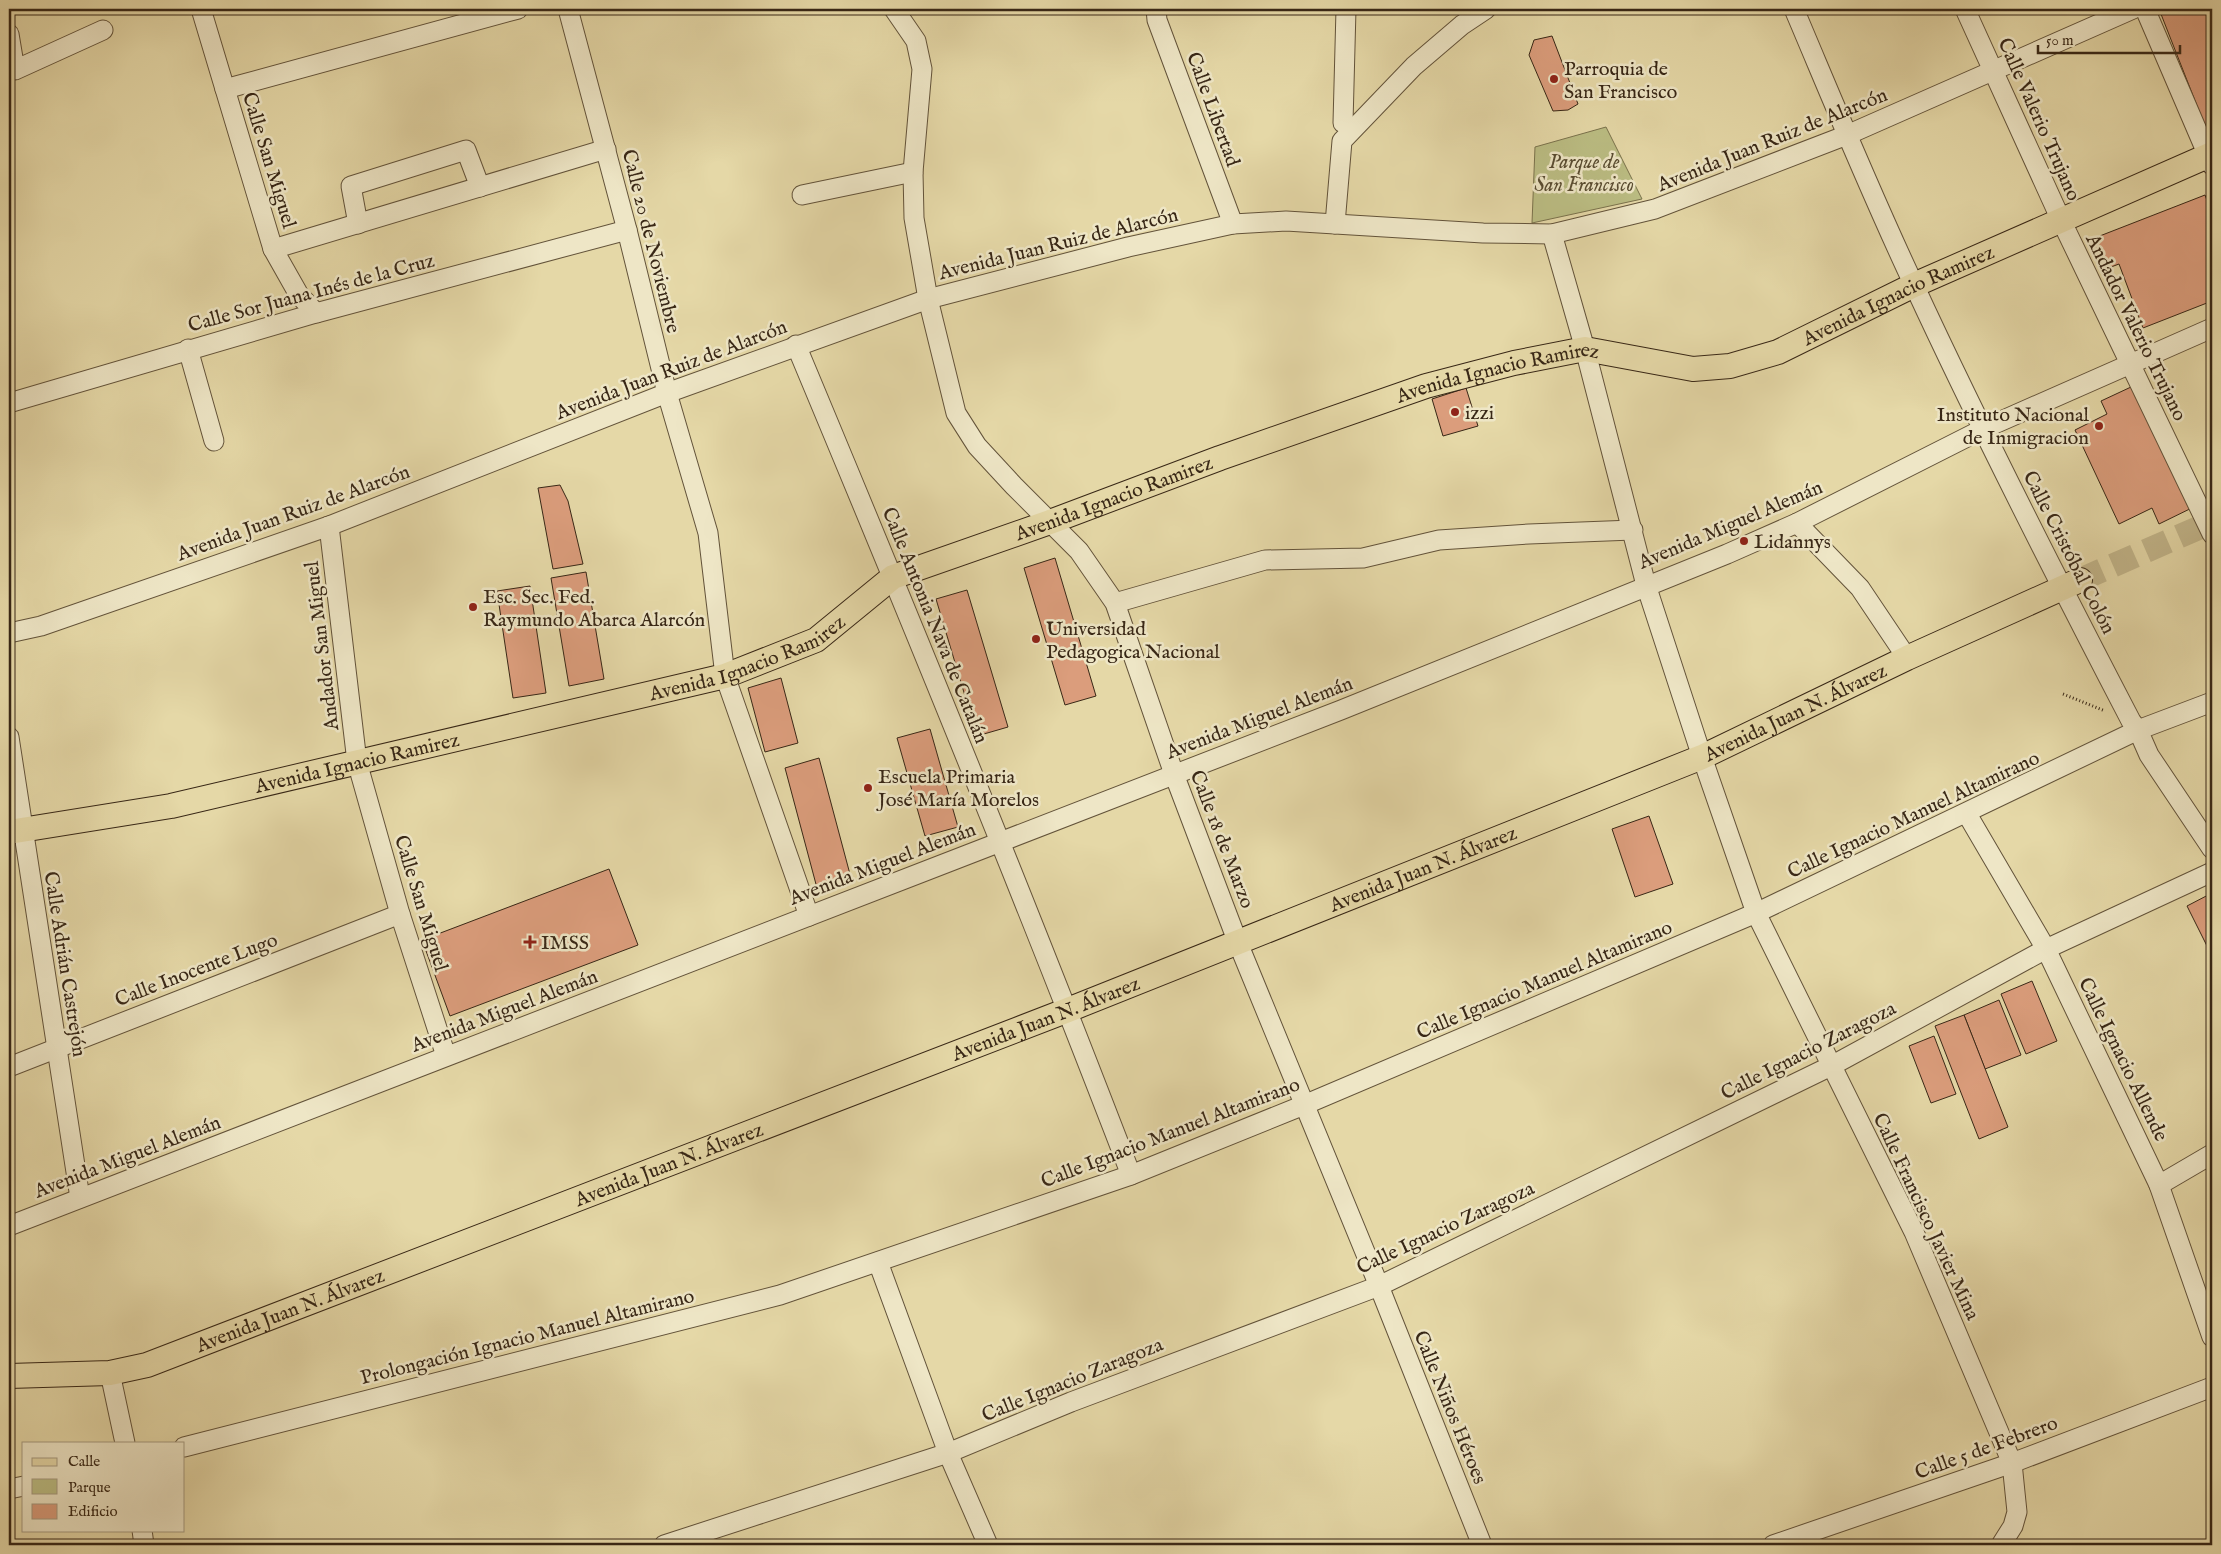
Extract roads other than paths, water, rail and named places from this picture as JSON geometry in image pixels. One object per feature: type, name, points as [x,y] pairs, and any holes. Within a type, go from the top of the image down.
[{"type":"main road","name":"Avenida Ignacio Ramirez","points":[[16,830],[171,806],[725,676],[816,640],[893,577],[1050,522],[1220,458],[1426,386],[1514,363],[1585,349],[1693,368],[1730,366],[1778,352],[1914,285],[2061,220],[2211,158]]},
{"type":"main road","name":"Avenida Juan N. Álvarez","points":[[9,1376],[110,1373],[147,1364],[1068,1010],[1702,757],[1907,658],[2071,584]]},
{"type":"street","name":"Calle San Miguel","points":[[201,9],[273,249],[299,295],[316,313]]},
{"type":"street","points":[[225,89],[518,9]]},
{"type":"street","name":"Calle 20 de Noviembre","points":[[568,9],[627,230],[667,393],[708,533],[725,676],[808,916]]},
{"type":"street","name":"Calle 18 de Marzo","points":[[894,9],[916,41],[922,69],[912,172],[914,218],[928,299],[956,413],[978,446],[1079,551],[1115,603],[1174,774],[1238,943],[1379,1286]]},
{"type":"street","name":"Calle Libertad","points":[[1156,9],[1157,20],[1233,224]]},
{"type":"street","points":[[1335,224],[1343,132],[1346,9]]},
{"type":"street","points":[[1343,132],[1414,66],[1462,25],[1486,9]]},
{"type":"street","name":"Calle Cristóbal Colón","points":[[1794,9],[1847,135],[1914,285],[1983,428],[2071,584],[2149,755],[2212,849]]},
{"type":"street","name":"Calle Valerio Trujano","points":[[1965,9],[2061,220]]},
{"type":"street","name":"Avenida Juan Ruiz de Alarcón","points":[[9,633],[41,626],[329,526],[667,393],[928,299],[1128,247],[1233,224],[1286,221],[1482,234],[1552,234],[1656,209],[1847,135],[2133,9]]},
{"type":"street","points":[[2145,9],[2211,158]]},
{"type":"street","points":[[9,34],[15,70],[103,30]]},
{"type":"street","points":[[358,224],[351,186],[466,150],[480,187]]},
{"type":"street","points":[[273,249],[606,150]]},
{"type":"street","points":[[802,194],[912,172]]},
{"type":"street","name":"Andador Valerio Trujano","points":[[2061,220],[2210,525]]},
{"type":"street","name":"Calle Sor Juana Inés de la Cruz","points":[[9,402],[316,313],[627,230]]},
{"type":"street","name":"Calle Francisco Javier Mina","points":[[1552,234],[1634,530],[1646,585],[1702,757],[1756,913],[1833,1065],[1914,1232],[2012,1463],[2017,1512],[2013,1526],[2001,1545]]},
{"type":"street","name":"Avenida Miguel Alemán","points":[[9,1226],[1467,660],[1797,523],[1983,428],[2212,328]]},
{"type":"street","name":"Calle Antonia Nava de Catalán","points":[[796,345],[893,577],[1068,1010],[1131,1174]]},
{"type":"street","points":[[188,349],[214,441]]},
{"type":"street","points":[[1797,523],[1860,588],[1907,658]]},
{"type":"street","name":"Andador San Miguel","points":[[329,526],[357,762]]},
{"type":"street","points":[[1115,603],[1265,560],[1363,558],[1439,540],[1634,530]]},
{"type":"street","name":"Calle Ignacio Manuel Altamirano","points":[[878,1262],[1131,1174],[1304,1105],[1756,913],[1967,814],[2135,726],[2212,702]]},
{"type":"street","name":"Calle Adrián Castrejón","points":[[9,737],[16,830],[57,1048],[80,1198]]},
{"type":"street","name":"Calle San Miguel","points":[[357,762],[400,914],[446,1056]]},
{"type":"street","name":"Calle Ignacio Allende","points":[[1967,814],[2046,949],[2159,1185],[2212,1337]]},
{"type":"street","name":"Calle Ignacio Zaragoza","points":[[664,1545],[948,1453],[1071,1402],[1379,1286],[1833,1065],[2046,949],[2212,872]]},
{"type":"street","name":"Calle Inocente Lugo","points":[[9,1067],[400,914]]},
{"type":"street","points":[[2159,1185],[2212,1154]]},
{"type":"street","points":[[878,1262],[948,1453],[988,1545]]},
{"type":"street","name":"Prolongación Ignacio Manuel Altamirano","points":[[185,1447],[780,1295],[878,1262]]},
{"type":"street","name":"Calle Niños Héroes","points":[[1379,1286],[1482,1545]]},
{"type":"street","points":[[110,1373],[125,1442]]},
{"type":"street","name":"Calle 5 de Febrero","points":[[1773,1545],[2012,1463],[2212,1387]]},
{"type":"street","points":[[9,1489],[22,1486]]},
{"type":"street","points":[[142,1532],[144,1545]]},
{"type":"tunnel","points":[[2080,580],[2212,522]]},
{"type":"place","name":"Parroquia de San Francisco","points":[[1554,79]]},
{"type":"place","name":"izzi","points":[[1455,412]]},
{"type":"place","name":"Instituto Nacional de Inmigracion","points":[[2099,426]]},
{"type":"place","name":"Lidannys","points":[[1744,541]]},
{"type":"place","name":"Esc. Sec. Fed. Raymundo Abarca Alarcón","points":[[473,607]]},
{"type":"place","name":"Universidad Pedagogica Nacional","points":[[1036,639]]},
{"type":"place","name":"Escuela Primaria José María Morelos","points":[[868,788]]},
{"type":"place","name":"IMSS","points":[[530,942]]},
{"type":"park label","name":"Parque de San Francisco","points":[[1584,172]]}]
